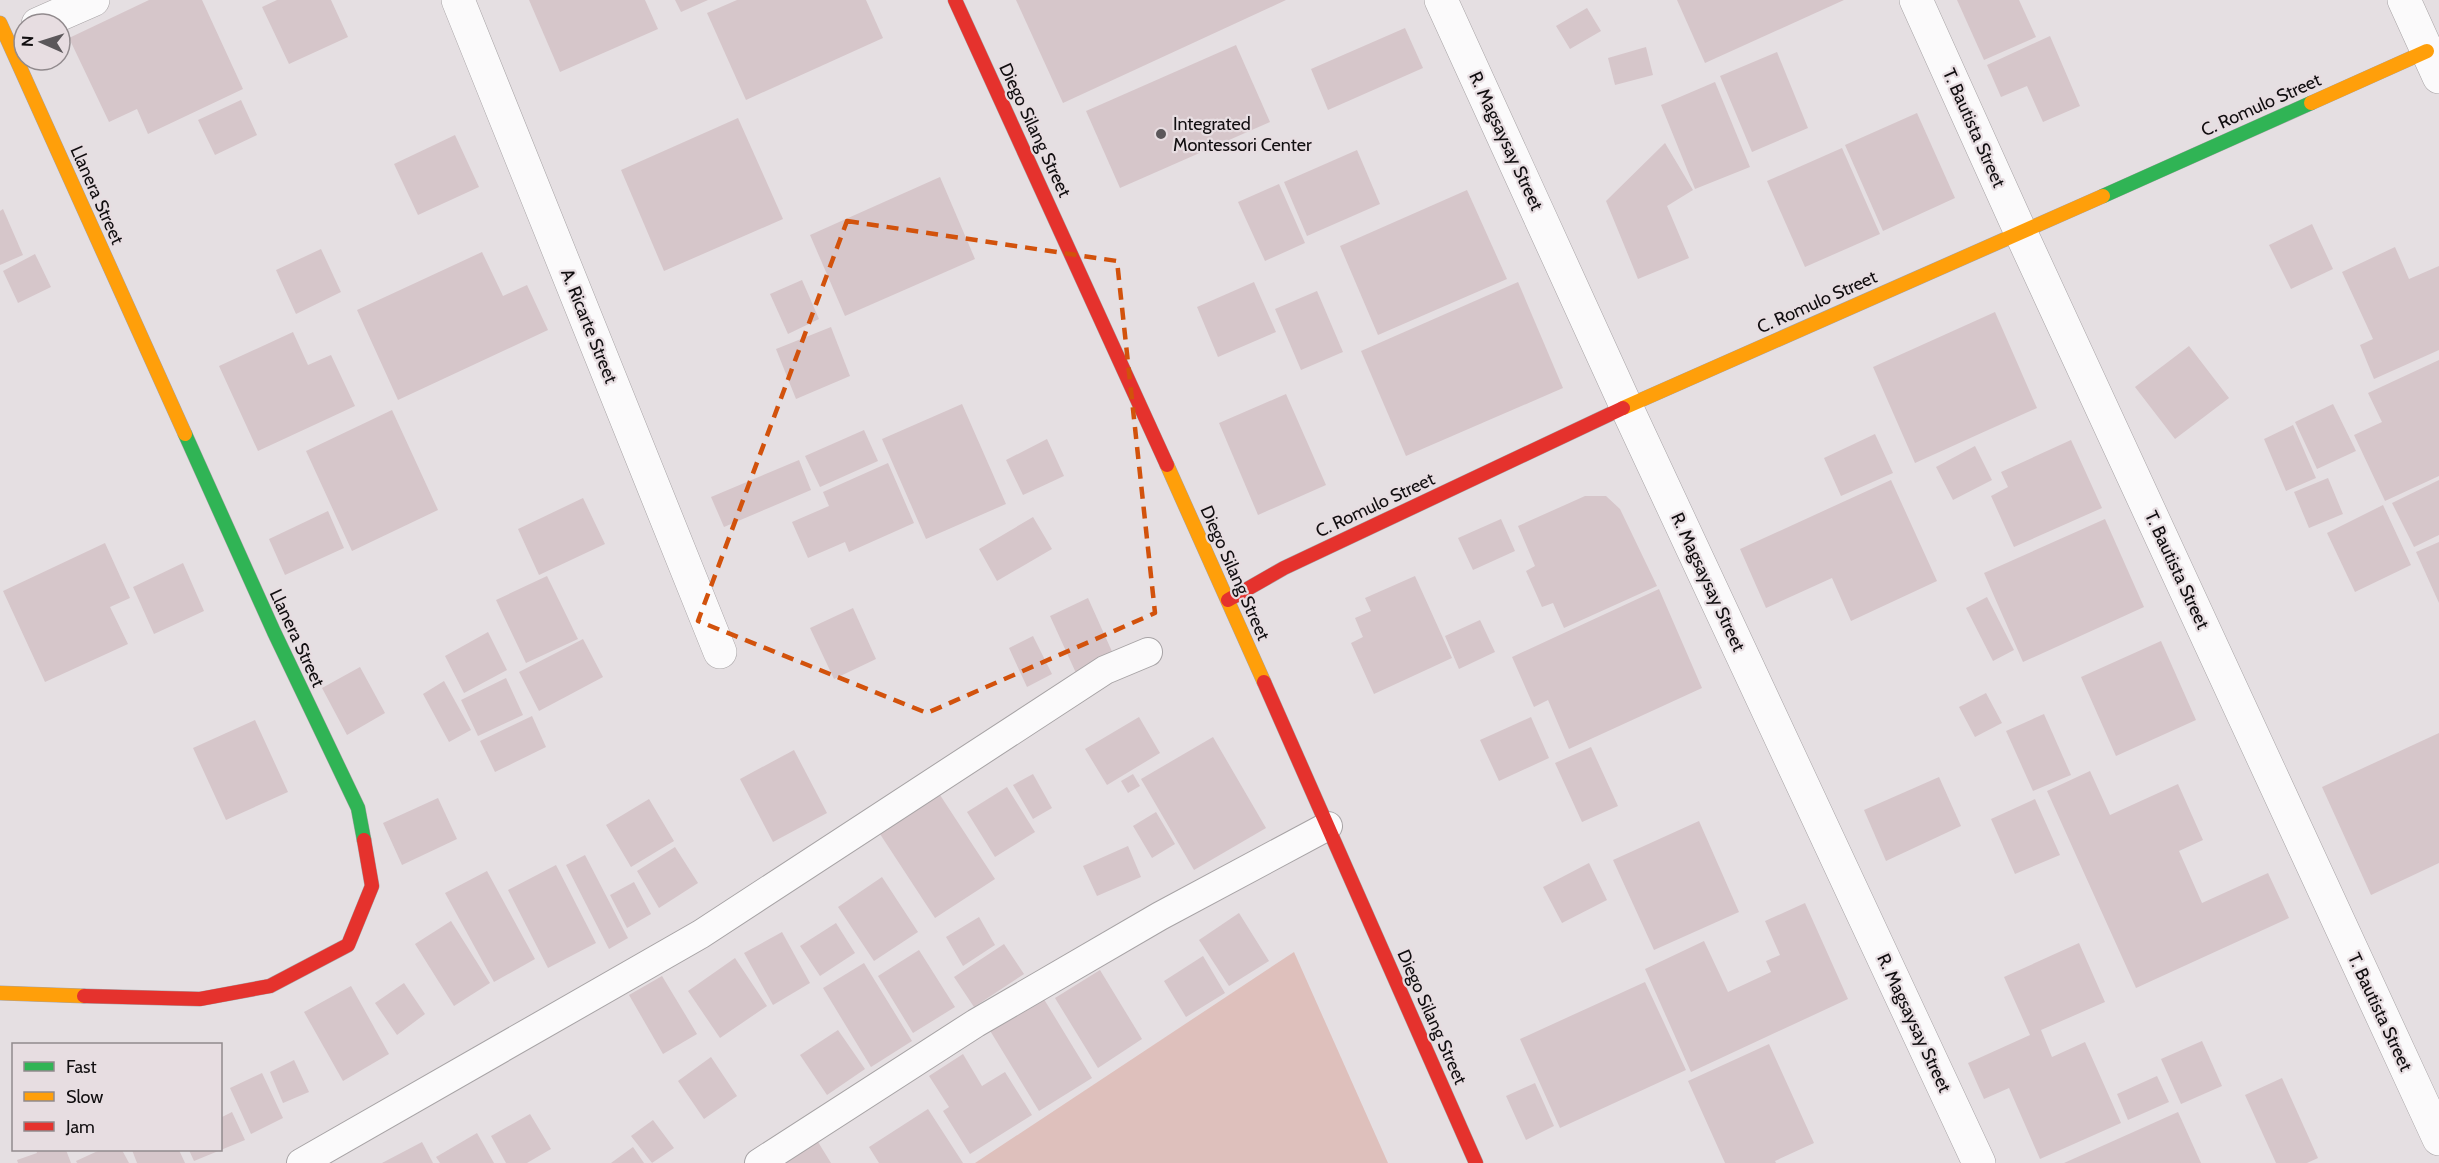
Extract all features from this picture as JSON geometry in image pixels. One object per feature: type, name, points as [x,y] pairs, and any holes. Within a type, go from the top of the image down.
[{"type":"street","points":[[66,12],[93,0]]},
{"type":"street","name":"A. Ricarte Street","points":[[458,0],[720,652]]},
{"type":"street","name":"Diego Silang Street","points":[[955,0],[1228,600],[1476,1163]]},
{"type":"street","name":"R. Magsaysay Street","points":[[1441,0],[1626,406],[1979,1163]]},
{"type":"street","name":"T. Bautista Street","points":[[1917,0],[2021,232],[2439,1139]]},
{"type":"street","points":[[2404,0],[2433,64]]},
{"type":"street","name":"Llanera Street","points":[[0,993],[200,999],[270,986],[348,945],[372,886],[358,808],[270,621],[10,30]]},
{"type":"street","name":"C. Romulo Street","points":[[1228,600],[1284,568],[1626,406],[2021,232],[2433,64]]},
{"type":"lane","points":[[301,1163],[701,934],[1105,670],[1148,652]]},
{"type":"lane","points":[[759,1163],[976,1023],[1160,916],[1328,826]]},
{"type":"highlighted area","points":[[847,221],[1117,261],[1155,613],[927,713],[698,621]]},
{"type":"shaded area","points":[[1294,952],[1388,1163],[975,1163]]},
{"type":"building","points":[[149,0],[202,0],[243,89],[148,134],[137,109],[109,122],[72,44],[72,37]]},
{"type":"building","points":[[277,0],[331,0],[348,37],[289,64],[262,7]]},
{"type":"building","points":[[529,0],[645,0],[658,29],[560,72]]},
{"type":"building","points":[[675,0],[708,0],[681,12]]},
{"type":"building","points":[[737,0],[866,0],[883,38],[746,100],[707,13]]},
{"type":"building","points":[[1016,0],[1286,0],[1063,103]]},
{"type":"building","points":[[1677,0],[1844,0],[1705,63]]},
{"type":"building","points":[[1957,0],[2019,0],[2036,37],[1984,60]]},
{"type":"building","points":[[1587,8],[1601,31],[1570,49],[1556,26]]},
{"type":"building","points":[[1405,28],[1423,68],[1328,110],[1311,69]]},
{"type":"building","points":[[2050,36],[2080,106],[2043,122],[2027,86],[2001,97],[1987,65]]},
{"type":"building","points":[[1236,45],[1270,122],[1120,188],[1086,111]]},
{"type":"building","points":[[1646,47],[1653,75],[1615,85],[1608,58]]},
{"type":"building","points":[[1777,52],[1808,128],[1752,152],[1720,76]]},
{"type":"building","points":[[1715,82],[1750,167],[1695,189],[1661,105]]},
{"type":"building","points":[[241,100],[257,135],[215,155],[198,120]]},
{"type":"building","points":[[1917,113],[1955,198],[1883,231],[1845,145]]},
{"type":"building","points":[[738,118],[783,219],[664,271],[621,170]]},
{"type":"building","points":[[455,135],[479,187],[418,215],[394,164]]},
{"type":"building","points":[[1665,143],[1693,190],[1667,206],[1689,258],[1638,279],[1606,201]]},
{"type":"building","points":[[1842,148],[1880,234],[1805,267],[1767,181]]},
{"type":"building","points":[[1357,150],[1380,204],[1307,236],[1284,182]]},
{"type":"building","points":[[940,177],[975,259],[845,316],[810,235]]},
{"type":"building","points":[[1279,184],[1305,243],[1265,261],[1238,202]]},
{"type":"building","points":[[1467,190],[1507,279],[1378,335],[1340,246]]},
{"type":"building","points":[[3,209],[23,255],[0,265],[0,211]]},
{"type":"building","points":[[2312,224],[2333,269],[2291,289],[2269,245]]},
{"type":"building","points":[[2395,247],[2409,279],[2439,266],[2439,350],[2374,379],[2360,345],[2373,339],[2342,272]]},
{"type":"building","points":[[321,249],[341,292],[296,314],[276,270]]},
{"type":"building","points":[[482,252],[503,296],[527,285],[548,330],[398,400],[357,310]]},
{"type":"building","points":[[35,254],[51,287],[18,303],[3,271]]},
{"type":"building","points":[[802,280],[819,319],[788,334],[770,294]]},
{"type":"building","points":[[1254,282],[1276,332],[1218,357],[1197,307]]},
{"type":"building","points":[[1518,282],[1563,388],[1406,456],[1361,351]]},
{"type":"building","points":[[1317,291],[1343,352],[1301,370],[1275,309]]},
{"type":"building","points":[[1995,312],[2037,408],[1915,463],[1873,367]]},
{"type":"building","points":[[831,327],[850,376],[796,399],[776,349]]},
{"type":"building","points":[[293,332],[308,365],[331,355],[355,406],[258,451],[219,366]]},
{"type":"building","points":[[2189,346],[2229,398],[2175,439],[2135,387]]},
{"type":"building","points":[[2439,360],[2439,476],[2385,501],[2354,435],[2382,422],[2368,393]]},
{"type":"building","points":[[1286,394],[1326,485],[1258,515],[1219,423]]},
{"type":"building","points":[[962,404],[1006,504],[926,539],[882,439]]},
{"type":"building","points":[[2333,404],[2356,451],[2317,469],[2295,422]]},
{"type":"building","points":[[392,410],[438,510],[352,551],[306,451]]},
{"type":"building","points":[[2293,425],[2316,478],[2286,491],[2264,439]]},
{"type":"building","points":[[864,430],[878,461],[820,487],[805,456]]},
{"type":"building","points":[[1875,434],[1893,473],[1841,496],[1824,458]]},
{"type":"building","points":[[1047,439],[1064,476],[1023,495],[1006,460]]},
{"type":"building","points":[[2071,440],[2102,508],[2014,547],[1991,496],[2008,487],[2001,472]]},
{"type":"building","points":[[1975,446],[1992,480],[1953,500],[1936,467]]},
{"type":"building","points":[[799,460],[811,490],[724,527],[711,497]]},
{"type":"building","points":[[888,463],[914,523],[849,552],[845,542],[808,558],[792,522],[829,506],[823,492]]},
{"type":"building","points":[[2328,478],[2343,514],[2309,528],[2294,492]]},
{"type":"building","points":[[1891,480],[1937,581],[1851,621],[1832,578],[1766,608],[1740,549]]},
{"type":"building","points":[[2439,480],[2439,535],[2414,547],[2392,503]]},
{"type":"building","points":[[1585,496],[1606,496],[1620,509],[1657,586],[1564,628],[1553,603],[1542,607],[1526,571],[1535,566],[1518,526]]},
{"type":"building","points":[[583,498],[605,544],[539,575],[518,529]]},
{"type":"building","points":[[2383,505],[2411,565],[2355,592],[2327,533]]},
{"type":"building","points":[[328,511],[344,548],[285,575],[269,539]]},
{"type":"building","points":[[1033,517],[1052,549],[997,581],[979,549]]},
{"type":"building","points":[[1501,519],[1515,551],[1473,570],[1458,538]]},
{"type":"building","points":[[2105,519],[2144,607],[2023,662],[1984,573]]},
{"type":"building","points":[[2439,542],[2439,603],[2416,552]]},
{"type":"building","points":[[105,543],[130,598],[110,607],[128,644],[45,682],[3,591]]},
{"type":"building","points":[[183,563],[204,611],[154,634],[133,587]]},
{"type":"building","points":[[547,576],[578,639],[526,663],[496,600]]},
{"type":"building","points":[[1415,576],[1452,658],[1374,694],[1351,643],[1363,637],[1355,618],[1371,611],[1365,598]]},
{"type":"building","points":[[1659,589],[1702,688],[1569,749],[1548,700],[1534,707],[1512,657]]},
{"type":"building","points":[[1987,597],[2014,650],[1993,661],[1966,608]]},
{"type":"building","points":[[1088,598],[1114,656],[1076,673],[1050,616]]},
{"type":"building","points":[[853,608],[876,659],[834,679],[810,628]]},
{"type":"building","points":[[1480,620],[1495,652],[1459,669],[1445,636]]},
{"type":"building","points":[[488,632],[507,670],[464,693],[445,656]]},
{"type":"building","points":[[1033,636],[1052,674],[1027,687],[1009,648]]},
{"type":"building","points":[[583,639],[603,677],[539,711],[519,672]]},
{"type":"building","points":[[2161,641],[2196,720],[2116,756],[2081,677]]},
{"type":"building","points":[[360,667],[385,713],[347,735],[322,688]]},
{"type":"building","points":[[506,678],[523,715],[478,736],[461,700]]},
{"type":"building","points":[[444,681],[471,730],[449,742],[423,694]]},
{"type":"building","points":[[1986,693],[2002,723],[1975,737],[1959,707]]},
{"type":"building","points":[[2044,714],[2071,775],[2033,791],[2006,731]]},
{"type":"building","points":[[532,716],[546,747],[495,772],[480,741]]},
{"type":"building","points":[[1139,717],[1160,753],[1107,785],[1085,749]]},
{"type":"building","points":[[1531,717],[1549,758],[1499,781],[1480,740]]},
{"type":"building","points":[[255,720],[288,792],[226,820],[193,748]]},
{"type":"building","points":[[2439,733],[2439,863],[2371,895],[2322,787]]},
{"type":"building","points":[[1213,737],[1266,828],[1194,870],[1141,779]]},
{"type":"building","points":[[1591,747],[1618,806],[1582,822],[1555,763]]},
{"type":"building","points":[[794,750],[827,813],[773,842],[740,779]]},
{"type":"building","points":[[2090,771],[2110,815],[2178,784],[2203,840],[2179,851],[2202,903],[2268,873],[2289,918],[2136,988],[2047,791]]},
{"type":"building","points":[[1033,774],[1052,808],[1033,819],[1013,785]]},
{"type":"building","points":[[1133,774],[1140,786],[1128,793],[1121,781]]},
{"type":"building","points":[[1939,777],[1961,826],[1886,861],[1864,810]]},
{"type":"building","points":[[1007,787],[1035,832],[995,857],[967,812]]},
{"type":"building","points":[[940,795],[995,879],[935,918],[880,834]]},
{"type":"building","points":[[438,798],[457,839],[402,865],[383,823]]},
{"type":"building","points":[[649,799],[674,841],[631,867],[606,825]]},
{"type":"building","points":[[2035,799],[2060,855],[2015,874],[1991,819]]},
{"type":"building","points":[[1156,812],[1175,844],[1152,858],[1133,826]]},
{"type":"building","points":[[1699,821],[1739,912],[1654,950],[1613,860]]},
{"type":"building","points":[[1128,846],[1141,877],[1097,896],[1083,866]]},
{"type":"building","points":[[675,847],[698,883],[659,908],[637,871]]},
{"type":"building","points":[[585,855],[628,938],[609,949],[566,865]]},
{"type":"building","points":[[1589,863],[1607,900],[1562,923],[1543,887]]},
{"type":"building","points":[[556,865],[596,943],[548,968],[508,890]]},
{"type":"building","points":[[487,871],[535,959],[494,982],[445,893]]},
{"type":"building","points":[[882,877],[918,932],[874,961],[838,907]]},
{"type":"building","points":[[634,882],[651,914],[627,928],[610,895]]},
{"type":"building","points":[[1805,903],[1848,999],[1691,1072],[1645,969],[1704,941],[1728,992],[1771,972],[1766,961],[1780,955],[1765,921]]},
{"type":"building","points":[[1239,913],[1269,961],[1229,986],[1199,940]]},
{"type":"building","points":[[979,917],[995,945],[963,966],[946,937]]},
{"type":"building","points":[[451,921],[490,983],[454,1006],[415,944]]},
{"type":"building","points":[[836,923],[855,953],[820,976],[800,946]]},
{"type":"building","points":[[782,932],[810,983],[773,1005],[744,953]]},
{"type":"building","points":[[2079,943],[2105,1002],[2041,1030],[2052,1057],[2085,1042],[2121,1123],[2040,1159],[2009,1088],[1984,1099],[1968,1063],[2030,1035],[2004,977]]},
{"type":"building","points":[[1004,944],[1024,974],[974,1007],[954,977]]},
{"type":"building","points":[[919,950],[955,1007],[913,1033],[878,976]]},
{"type":"building","points":[[1203,956],[1225,993],[1186,1017],[1164,981]]},
{"type":"building","points":[[735,958],[767,1006],[720,1038],[688,991]]},
{"type":"building","points":[[864,963],[912,1041],[871,1067],[823,988]]},
{"type":"building","points":[[1100,970],[1142,1039],[1098,1068],[1055,998]]},
{"type":"building","points":[[662,976],[697,1034],[663,1054],[629,995]]},
{"type":"building","points":[[1645,982],[1686,1070],[1560,1128],[1520,1039]]},
{"type":"building","points":[[404,983],[425,1014],[397,1035],[375,1003]]},
{"type":"building","points":[[351,986],[389,1054],[343,1081],[304,1012]]},
{"type":"building","points":[[1042,996],[1092,1078],[1039,1111],[989,1029]]},
{"type":"building","points":[[838,1030],[865,1069],[827,1095],[800,1055]]},
{"type":"building","points":[[2202,1041],[2222,1086],[2181,1104],[2161,1059]]},
{"type":"building","points":[[1769,1044],[1814,1143],[1775,1161],[1776,1163],[1725,1163],[1688,1081]]},
{"type":"building","points":[[963,1054],[982,1086],[1005,1072],[1032,1115],[970,1154],[943,1111],[949,1107],[929,1076]]},
{"type":"building","points":[[711,1057],[737,1096],[704,1119],[678,1081]]},
{"type":"building","points":[[294,1060],[309,1092],[283,1103],[270,1072]]},
{"type":"building","points":[[262,1073],[283,1118],[251,1134],[230,1088]]},
{"type":"building","points":[[2157,1076],[2169,1102],[2128,1120],[2117,1094]]},
{"type":"building","points":[[2282,1078],[2318,1158],[2307,1163],[2276,1163],[2245,1095]]},
{"type":"building","points":[[1535,1083],[1554,1126],[1526,1140],[1506,1096]]},
{"type":"building","points":[[928,1109],[963,1163],[879,1163],[869,1147]]},
{"type":"building","points":[[232,1112],[245,1140],[222,1149],[222,1117]]},
{"type":"building","points":[[2178,1112],[2201,1163],[2064,1163]]},
{"type":"building","points":[[530,1114],[551,1149],[527,1163],[506,1163],[491,1136]]},
{"type":"building","points":[[653,1120],[674,1148],[652,1163],[631,1136]]},
{"type":"building","points":[[477,1133],[494,1163],[440,1163],[436,1157]]},
{"type":"building","points":[[422,1142],[433,1163],[382,1163]]},
{"type":"building","points":[[818,1142],[831,1163],[783,1163]]},
{"type":"building","points":[[633,1147],[644,1163],[611,1163]]},
{"type":"building","points":[[36,1151],[66,1151],[71,1163],[18,1163],[17,1160],[37,1153]]},
{"type":"building","points":[[98,1151],[123,1151],[129,1163],[77,1163],[76,1161]]},
{"type":"building","points":[[132,1151],[179,1151],[185,1163],[137,1163]]},
{"type":"building","points":[[189,1151],[218,1151],[194,1161]]},
{"type":"traffic: fast","points":[[2103,196],[2311,103]]},
{"type":"traffic: fast","points":[[185,434],[274,632],[358,808],[364,840]]},
{"type":"traffic: slow","points":[[0,23],[185,434]]},
{"type":"traffic: slow","points":[[2311,103],[2427,51]]},
{"type":"traffic: slow","points":[[1623,408],[2103,196]]},
{"type":"traffic: slow","points":[[1167,465],[1264,682]]},
{"type":"traffic: slow","points":[[0,993],[84,996]]},
{"type":"traffic: jam","points":[[955,0],[1167,465]]},
{"type":"traffic: jam","points":[[1228,600],[1284,568],[1623,408]]},
{"type":"traffic: jam","points":[[1264,682],[1476,1163]]},
{"type":"traffic: jam","points":[[84,996],[200,999],[270,986],[348,945],[372,886],[364,840]]},
{"type":"place","name":"Integrated Montessori Center","points":[[1161,134]]}]
